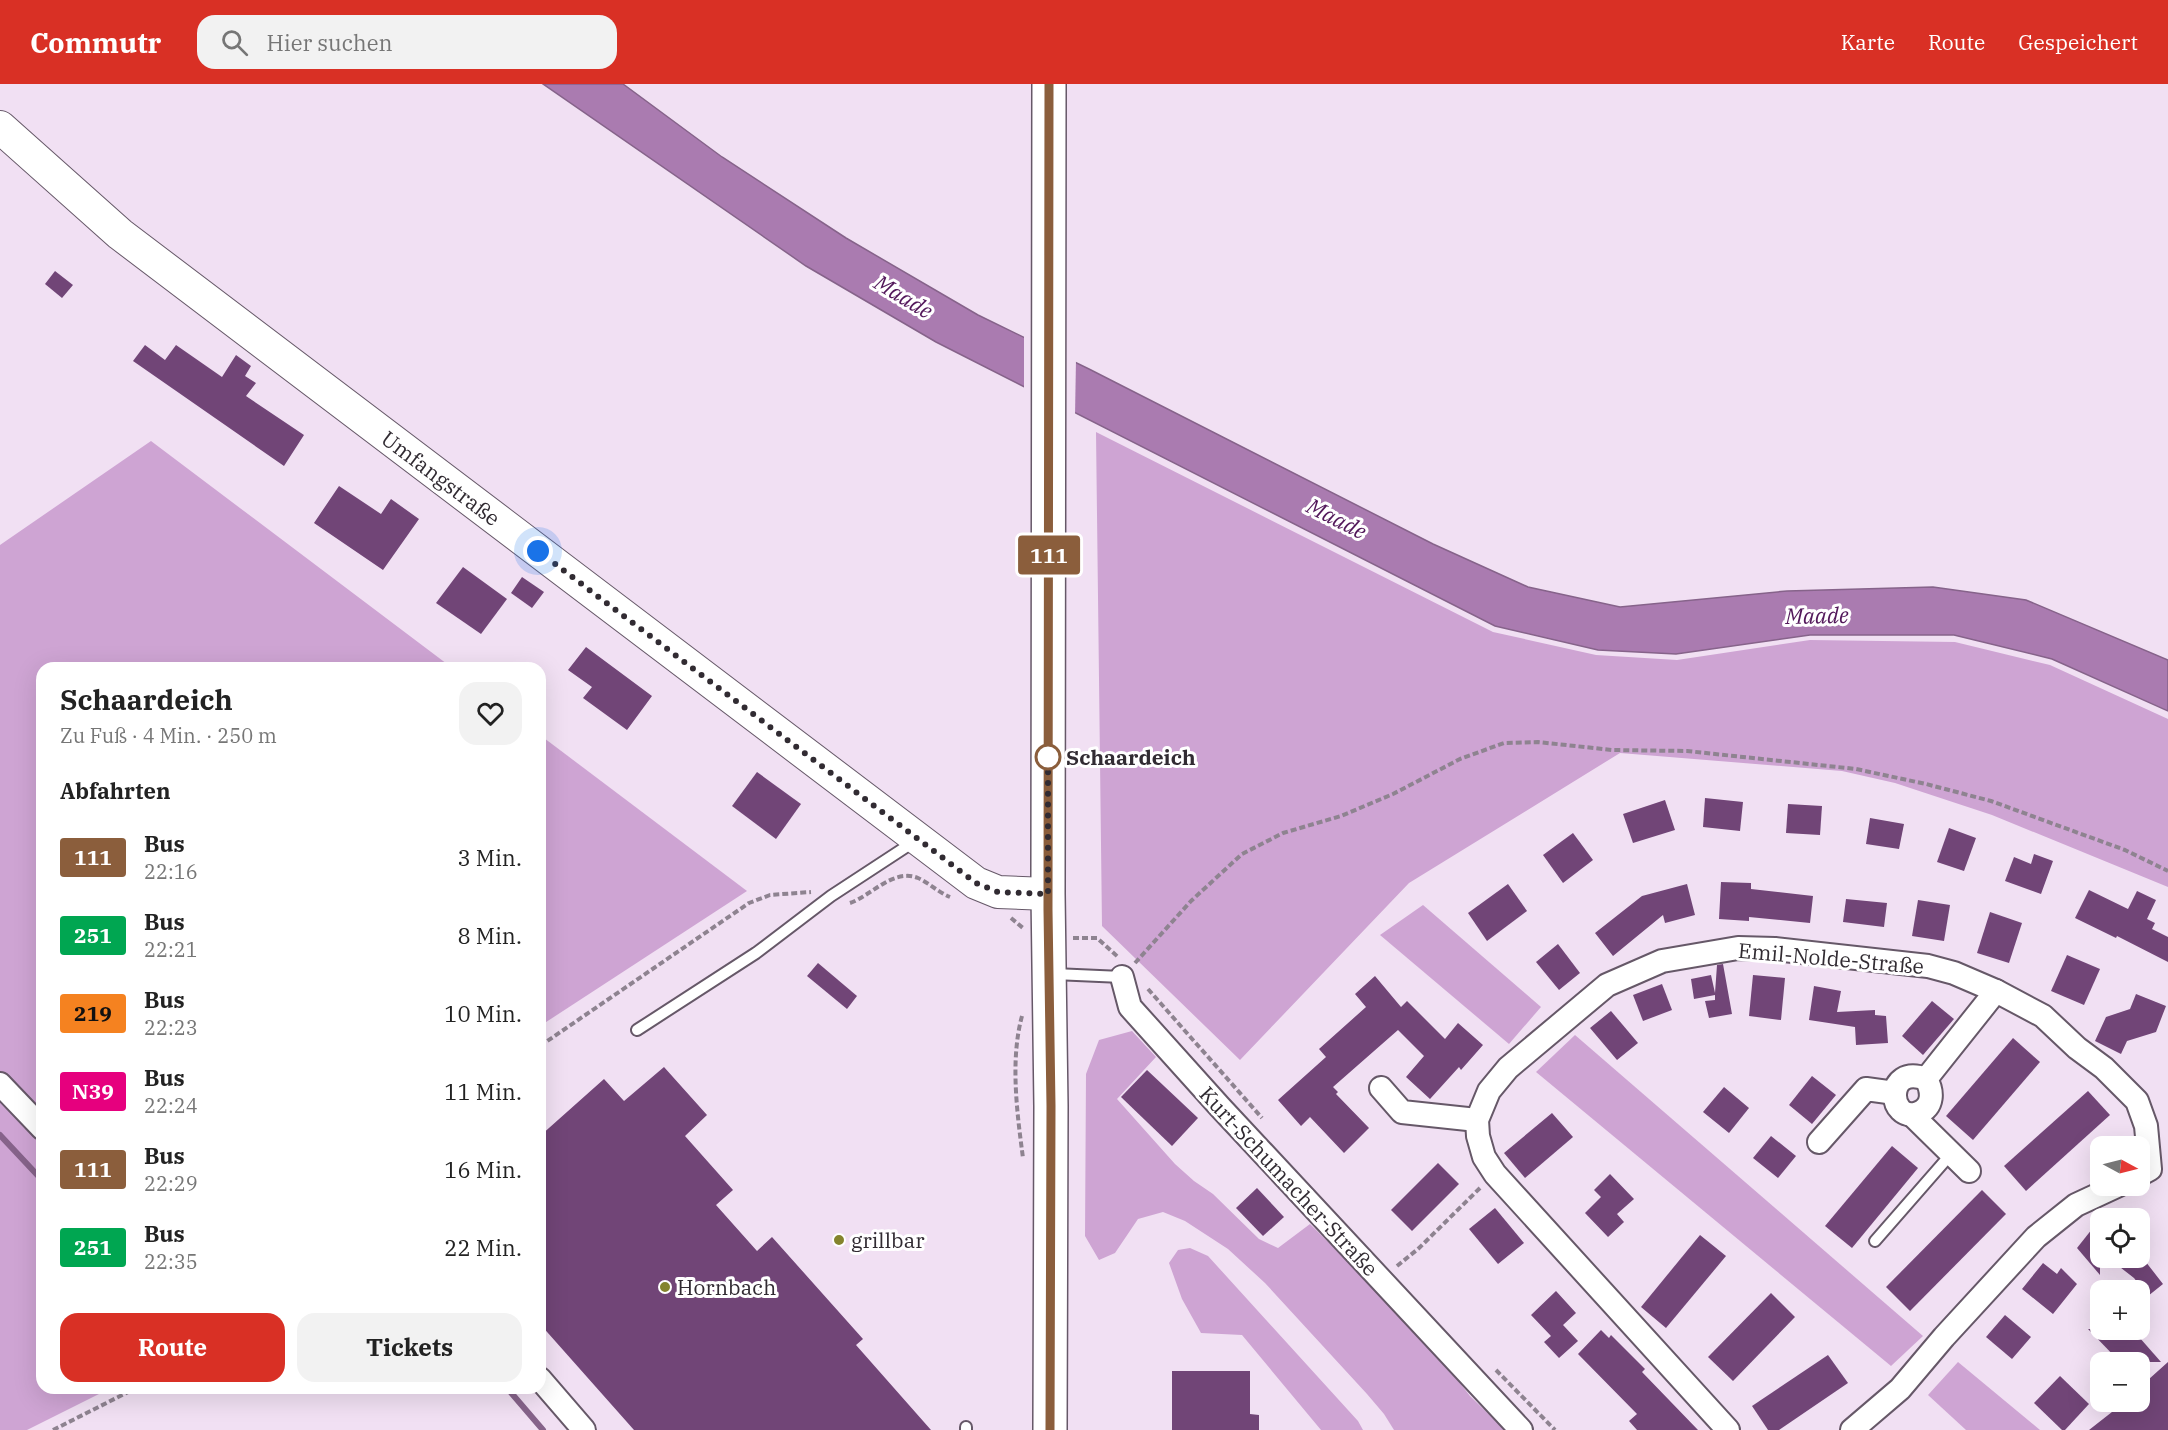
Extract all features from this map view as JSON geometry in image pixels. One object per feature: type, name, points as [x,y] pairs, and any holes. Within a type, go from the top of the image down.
[{"type":"main road","points":[[1049,84],[1050,1430]]},
{"type":"street","name":"Umfangstraße","points":[[0,127],[120,234],[976,883],[998,892],[1048,894]]},
{"type":"street","name":"Emil-Nolde-Straße","points":[[1477,1120],[1482,1105],[1495,1083],[1508,1068],[1607,985],[1662,961],[1738,948],[1775,949],[1928,966],[1996,990],[2043,1016],[2077,1048],[2104,1068],[2137,1101],[2146,1126],[2152,1169]]},
{"type":"street","name":"Kurt-Schumacher-Straße","points":[[1125,968],[1130,1008],[1521,1430]]},
{"type":"street","points":[[1926,1079],[1996,990]]},
{"type":"street","points":[[1912,1115],[1924,1111],[1932,1099],[1932,1088],[1926,1079],[1917,1075],[1902,1078],[1895,1093],[1896,1104],[1903,1112],[1912,1115],[1969,1171]]},
{"type":"street","points":[[0,1084],[36,1122]]},
{"type":"street","points":[[1381,1088],[1402,1112],[1477,1120],[1478,1136],[1484,1157],[1494,1174],[1728,1430]]},
{"type":"street","points":[[1819,1142],[1866,1089],[1895,1093]]},
{"type":"street","points":[[1852,1430],[1900,1389],[1944,1337],[2036,1238],[2076,1205],[2095,1196]]},
{"type":"street","points":[[546,1386],[584,1430]]},
{"type":"lane","points":[[637,1030],[756,953],[831,896],[918,840]]},
{"type":"lane","points":[[1048,973],[1125,968]]},
{"type":"lane","points":[[1875,1241],[1951,1154]]},
{"type":"path","points":[[1048,939],[1096,939],[1125,968],[1191,901],[1242,854],[1283,833],[1341,816],[1393,794],[1460,759],[1504,743],[1538,742],[1612,750],[1688,751],[1856,769],[1991,801],[2125,850],[2168,871]]},
{"type":"path","points":[[546,1042],[749,903],[770,895],[817,892],[850,903],[884,883],[898,877],[909,876],[917,878],[954,899]]},
{"type":"path","points":[[1396,1267],[1418,1249],[1494,1174]]},
{"type":"path","points":[[53,1430],[124,1394]]},
{"type":"shaded area","points":[[1096,432],[1493,632],[1596,655],[1677,660],[1810,640],[1955,642],[2050,665],[2168,719],[2168,887],[1992,815],[1895,783],[1842,771],[1620,753],[1409,883],[1240,1060],[1102,926]]},
{"type":"shaded area","points":[[151,441],[444,662],[36,662],[36,1394],[99,1394],[27,1430],[0,1430],[0,545]]},
{"type":"shaded area","points":[[546,740],[747,891],[546,1022]]},
{"type":"shaded area","points":[[1423,905],[1541,1007],[1509,1044],[1380,935]]},
{"type":"shaded area","points":[[1132,1031],[1156,1057],[1117,1099],[1175,1164],[1213,1194],[1259,1239],[1278,1248],[1310,1224],[1426,1339],[1470,1396],[1505,1430],[1394,1430],[1367,1394],[1265,1283],[1228,1249],[1185,1221],[1163,1212],[1138,1219],[1115,1253],[1099,1260],[1085,1236],[1086,1074],[1099,1040]]},
{"type":"shaded area","points":[[1575,1035],[1923,1336],[1891,1366],[1536,1072]]},
{"type":"shaded area","points":[[1190,1248],[1208,1256],[1358,1421],[1363,1430],[1321,1430],[1242,1335],[1201,1333],[1182,1299],[1169,1263],[1178,1250]]},
{"type":"shaded area","points":[[1958,1362],[2040,1430],[1966,1430],[1928,1395]]},
{"type":"water","name":"Maade","points":[[543,84],[623,84],[722,157],[846,238],[978,315],[1433,544],[1528,587],[1620,607],[1787,591],[1933,587],[2026,600],[2168,660],[2168,711],[2052,659],[1954,635],[1810,635],[1676,654],[1598,650],[1495,626],[936,342],[806,266]]},
{"type":"pier","points":[[1024,334],[1076,359],[1075,416],[1024,390]]},
{"type":"building","points":[[55,271],[73,285],[62,298],[45,284]]},
{"type":"building","points":[[145,345],[165,360],[176,345],[222,377],[236,355],[251,366],[245,376],[256,383],[246,396],[304,435],[284,466],[133,361]]},
{"type":"building","points":[[339,486],[381,514],[391,499],[419,519],[383,570],[314,523]]},
{"type":"building","points":[[463,567],[507,599],[481,634],[436,603]]},
{"type":"building","points":[[522,577],[544,592],[532,608],[511,593]]},
{"type":"building","points":[[586,647],[652,696],[627,730],[583,698],[592,687],[568,670]]},
{"type":"building","points":[[757,772],[801,804],[776,839],[732,806]]},
{"type":"building","points":[[1705,798],[1743,802],[1740,831],[1703,827]]},
{"type":"building","points":[[1665,800],[1675,830],[1633,843],[1623,814]]},
{"type":"building","points":[[1788,804],[1822,806],[1820,835],[1786,833]]},
{"type":"building","points":[[1870,818],[1904,824],[1899,849],[1866,844]]},
{"type":"building","points":[[1949,828],[1976,838],[1964,871],[1937,862]]},
{"type":"building","points":[[1573,833],[1593,860],[1563,883],[1543,855]]},
{"type":"building","points":[[2034,854],[2053,861],[2041,894],[2005,881],[2014,857],[2031,864]]},
{"type":"building","points":[[1721,882],[1751,883],[1751,889],[1813,896],[1810,923],[1749,917],[1749,921],[1719,919]]},
{"type":"building","points":[[1508,884],[1527,911],[1487,941],[1468,913]]},
{"type":"building","points":[[1687,884],[1695,915],[1665,923],[1663,915],[1613,956],[1595,933],[1642,896]]},
{"type":"building","points":[[2089,890],[2128,909],[2137,891],[2156,900],[2147,919],[2155,923],[2152,929],[2168,937],[2168,962],[2075,918]]},
{"type":"building","points":[[1846,899],[1887,903],[1884,927],[1843,922]]},
{"type":"building","points":[[1918,900],[1950,905],[1944,941],[1912,936]]},
{"type":"building","points":[[1990,912],[2022,923],[2009,963],[1977,953]]},
{"type":"building","points":[[1558,944],[1580,973],[1559,990],[1536,962]]},
{"type":"building","points":[[2067,955],[2100,969],[2084,1005],[2051,991]]},
{"type":"building","points":[[818,963],[857,996],[847,1009],[807,976]]},
{"type":"building","points":[[1723,964],[1732,1014],[1709,1018],[1705,1001],[1715,1000],[1715,995],[1694,999],[1691,979],[1711,975],[1715,993],[1717,965]]},
{"type":"building","points":[[1753,975],[1785,978],[1781,1020],[1749,1016]]},
{"type":"building","points":[[1375,976],[1401,1007],[1407,1001],[1445,1039],[1458,1023],[1483,1045],[1461,1070],[1459,1067],[1430,1099],[1406,1077],[1424,1056],[1398,1030],[1333,1087],[1338,1092],[1336,1094],[1369,1128],[1344,1153],[1310,1117],[1301,1126],[1278,1100],[1326,1057],[1319,1049],[1366,1007],[1355,994]]},
{"type":"building","points":[[1662,984],[1672,1010],[1643,1021],[1633,995]]},
{"type":"building","points":[[1814,986],[1841,991],[1837,1012],[1875,1010],[1875,1015],[1886,1016],[1888,1043],[1856,1045],[1855,1027],[1809,1020]]},
{"type":"building","points":[[2136,994],[2166,1006],[2156,1032],[2127,1041],[2121,1054],[2095,1041],[2106,1017],[2130,1009]]},
{"type":"building","points":[[1932,1001],[1954,1019],[1923,1055],[1902,1036]]},
{"type":"building","points":[[1611,1011],[1638,1043],[1617,1060],[1590,1028]]},
{"type":"building","points":[[2013,1038],[2040,1062],[1973,1140],[1946,1116]]},
{"type":"building","name":"Hornbach","points":[[664,1067],[707,1115],[685,1136],[733,1190],[716,1205],[757,1251],[772,1237],[863,1339],[856,1345],[931,1430],[634,1430],[546,1331],[546,1131],[604,1079],[624,1101]]},
{"type":"building","points":[[1147,1070],[1198,1118],[1172,1146],[1121,1097]]},
{"type":"building","points":[[1812,1076],[1836,1095],[1812,1124],[1789,1105]]},
{"type":"building","points":[[1724,1087],[1749,1108],[1729,1133],[1703,1112]]},
{"type":"building","points":[[2088,1091],[2110,1115],[2026,1191],[2004,1166]]},
{"type":"building","points":[[1552,1113],[1573,1137],[1525,1178],[1504,1153]]},
{"type":"building","points":[[1771,1136],[1796,1156],[1778,1178],[1753,1158]]},
{"type":"building","points":[[1892,1146],[1918,1168],[1852,1248],[1825,1226]]},
{"type":"building","points":[[1438,1163],[1459,1184],[1412,1231],[1391,1210]]},
{"type":"building","points":[[1610,1174],[1634,1199],[1617,1214],[1624,1222],[1608,1237],[1585,1213],[1601,1197],[1594,1190]]},
{"type":"building","points":[[1257,1188],[1284,1217],[1263,1236],[1236,1208]]},
{"type":"building","points":[[1982,1190],[2006,1214],[1910,1311],[1886,1287]]},
{"type":"building","points":[[1495,1208],[1524,1243],[1498,1264],[1469,1229]]},
{"type":"building","points":[[2090,1232],[2090,1263],[2077,1248]]},
{"type":"building","points":[[1700,1235],[1726,1256],[1666,1328],[1641,1307]]},
{"type":"building","points":[[2043,1263],[2057,1274],[2061,1268],[2077,1284],[2053,1314],[2022,1289]]},
{"type":"building","points":[[2150,1267],[2163,1284],[2150,1294],[2150,1280],[2134,1278],[2121,1268]]},
{"type":"building","points":[[1556,1291],[1576,1313],[1563,1325],[1578,1341],[1559,1358],[1544,1342],[1551,1336],[1531,1315]]},
{"type":"building","points":[[1771,1293],[1795,1317],[1733,1381],[1708,1357]]},
{"type":"building","points":[[2005,1315],[2031,1337],[2012,1359],[1986,1337]]},
{"type":"building","points":[[1601,1330],[1609,1338],[1611,1335],[1645,1369],[1642,1372],[1698,1430],[1637,1430],[1629,1421],[1637,1414],[1578,1354]]},
{"type":"building","points":[[2099,1340],[2142,1340],[2161,1362],[2150,1362],[2150,1352],[2110,1352]]},
{"type":"building","points":[[1828,1355],[1848,1383],[1779,1430],[1768,1430],[1752,1406]]},
{"type":"building","points":[[2168,1362],[2168,1430],[2089,1430],[2112,1412],[2150,1412],[2150,1378]]},
{"type":"building","points":[[1172,1371],[1250,1371],[1250,1414],[1259,1415],[1259,1430],[1172,1430]]},
{"type":"building","points":[[2060,1376],[2089,1404],[2065,1430],[2062,1430],[2034,1403]]},
{"type":"waterway","points":[[0,1135],[36,1174]]},
{"type":"waterway","points":[[512,1394],[543,1430]]},
{"type":"bus line","name":"111","points":[[1049,84],[1050,1430]]},
{"type":"place","name":"Schaardeich","points":[[1048,757]]},
{"type":"place","name":"grillbar","points":[[839,1240]]},
{"type":"place","name":"Hornbach","points":[[665,1287]]},
{"type":"route","points":[[538,551],[976,883],[998,892],[1048,894],[1048,757]]}]
